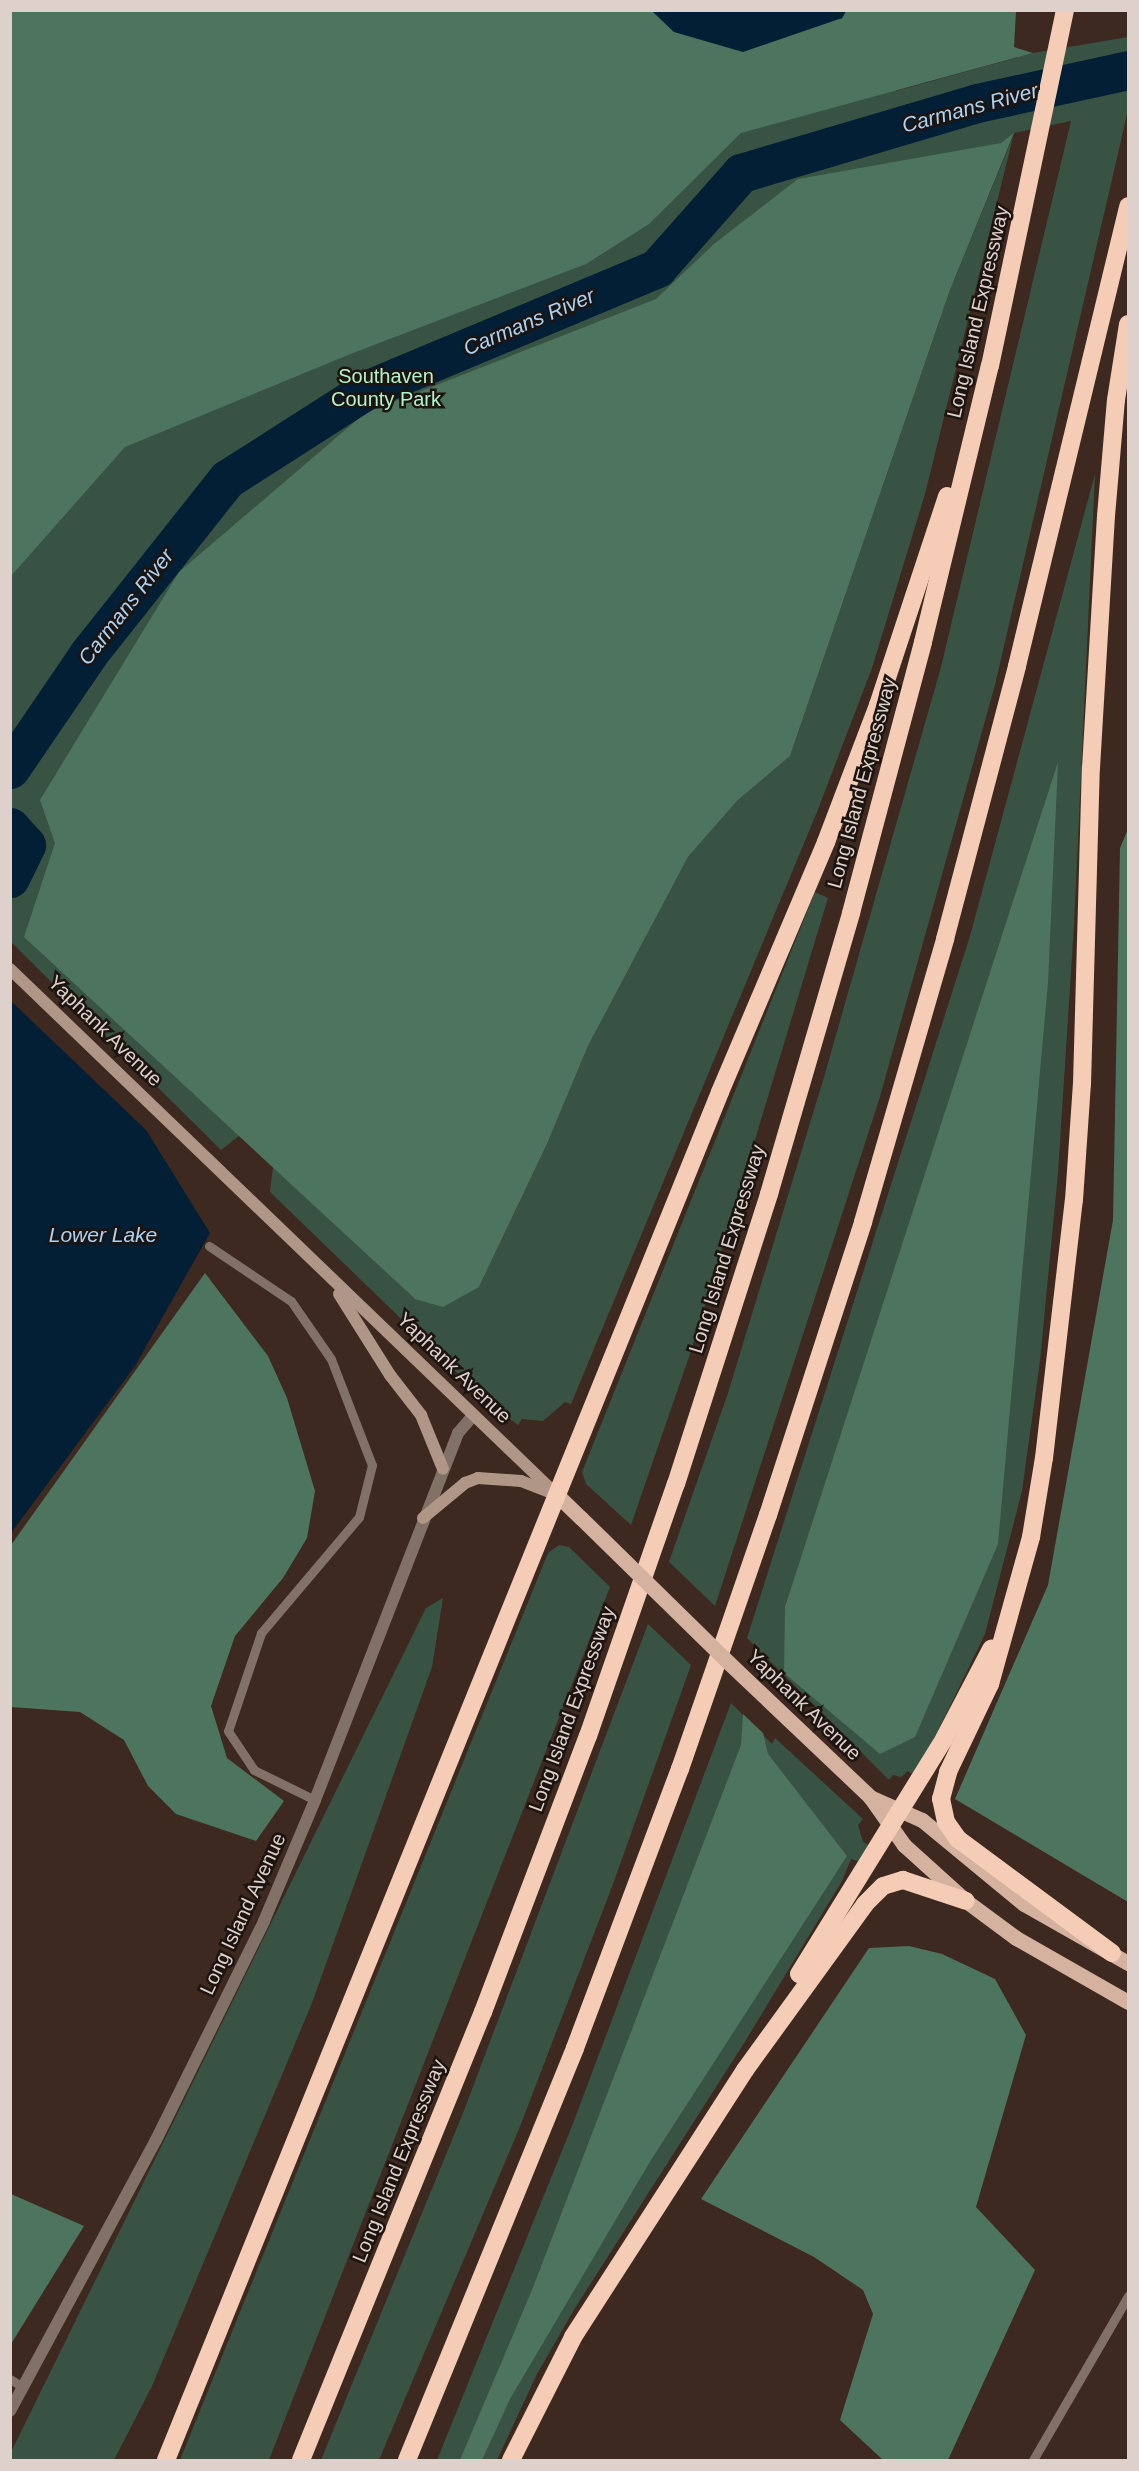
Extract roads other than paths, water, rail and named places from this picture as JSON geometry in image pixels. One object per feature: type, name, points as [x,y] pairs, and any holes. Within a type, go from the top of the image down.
[{"type":"highway","name":"Long Island Expressway","points":[[302,2460],[483,2013],[588,1736],[676,1484],[769,1194],[848,924],[990,366],[1065,10]]},
{"type":"highway","points":[[407,2460],[575,2048],[680,1769],[768,1515],[859,1233],[945,939],[1014,677],[1128,206]]},
{"type":"highway","points":[[1112,1953],[982,1858],[951,1831],[942,1811],[942,1786],[990,1684],[1018,1590],[1044,1458],[1074,1200],[1082,1084],[1091,768],[1106,516],[1116,400],[1128,324]]},
{"type":"highway","points":[[166,2460],[556,1494],[847,790],[990,366]]},
{"type":"highway","points":[[511,2460],[573,2337],[745,2070],[962,1709],[1018,1590]]},
{"type":"highway","points":[[745,2070],[849,1923],[883,1886],[893,1881],[913,1880],[966,1901]]},
{"type":"main road","name":"Yaphank Avenue","points":[[10,969],[581,1518],[785,1718],[870,1797],[904,1845],[966,1901],[1016,1938],[1128,2002]]},
{"type":"main road","points":[[329,1277],[390,1375],[421,1414],[443,1469]]},
{"type":"main road","points":[[423,1518],[465,1483],[478,1478],[521,1481],[556,1494]]},
{"type":"main road","name":"Yaphank Avenue","points":[[870,1797],[922,1820],[991,1879],[1043,1917],[1128,1963]]},
{"type":"street","name":"Long Island Avenue","points":[[10,2411],[208,2036],[315,1800],[443,1469],[458,1434],[473,1416]]},
{"type":"lane","points":[[209,1246],[291,1301],[331,1359],[372,1465],[359,1516],[261,1633],[228,1731],[254,1770],[315,1800]]},
{"type":"lane","points":[[1033,2460],[1128,2296]]},
{"type":"lane","points":[[10,2379],[23,2388]]},
{"type":"water","points":[[652,11],[846,11],[842,18],[743,52],[674,32]]},
{"type":"water","name":"Lower Lake","points":[[11,1001],[146,1130],[210,1233],[135,1366],[11,1533]]},
{"type":"waterway","name":"Carmans River","points":[[10,769],[89,653],[227,479],[366,390],[657,268],[741,173],[977,103],[1128,70]]},
{"type":"waterway","name":"Carmans River","points":[[10,827],[26,845],[10,878]]},
{"type":"park label","name":"Southaven County Park","points":[[386,388]]}]
